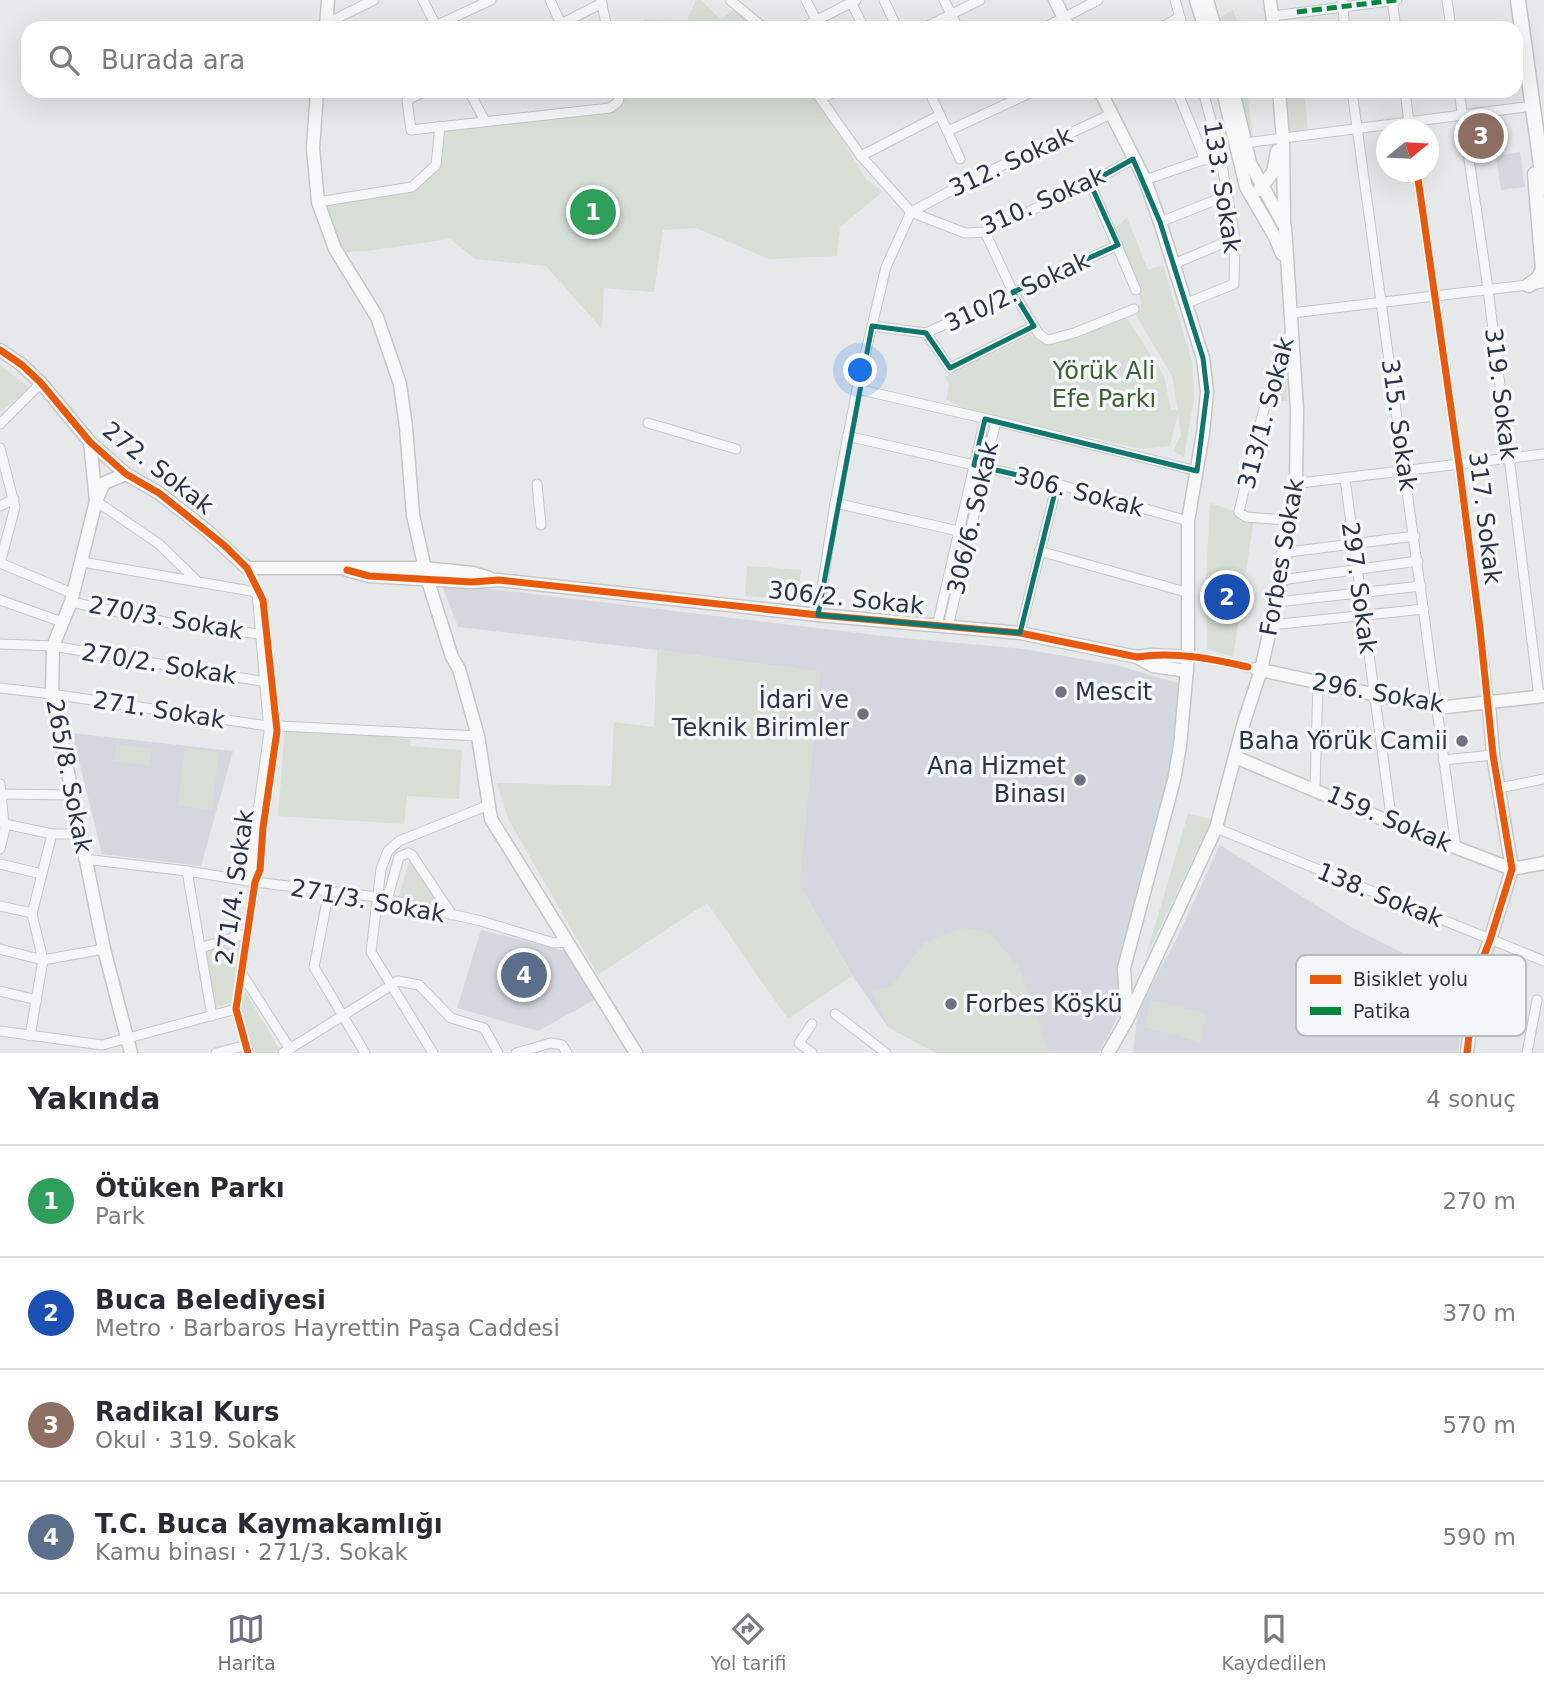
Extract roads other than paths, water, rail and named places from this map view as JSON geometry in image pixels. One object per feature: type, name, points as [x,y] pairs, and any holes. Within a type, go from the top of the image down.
[{"type":"main road","points":[[326,21],[328,0]]},
{"type":"main road","points":[[1055,0],[1065,21]]},
{"type":"main road","points":[[1270,0],[1274,21]]},
{"type":"main road","points":[[1518,0],[1521,21]]},
{"type":"main road","points":[[1204,1],[1205,21]]},
{"type":"main road","points":[[1204,1],[1212,21]]},
{"type":"main road","points":[[1523,35],[1533,106],[1540,128],[1544,187]]},
{"type":"main road","points":[[317,98],[313,148],[318,202],[335,249],[377,317],[400,384],[414,507],[419,515],[429,573],[459,654],[459,669],[478,736],[491,819],[636,1053]]},
{"type":"main road","points":[[1103,98],[1145,180],[1160,222],[1203,358],[1207,392],[1188,521],[1188,657],[1180,747],[1174,780],[1124,968],[1127,1020]]},
{"type":"main road","points":[[1225,98],[1246,187],[1275,237],[1287,265]]},
{"type":"main road","name":"Forbes Sokak","points":[[1235,98],[1250,163],[1284,227]]},
{"type":"main road","name":"Forbes Sokak","points":[[1108,1053],[1127,1020],[1216,828],[1236,757],[1283,553],[1293,484],[1297,409],[1284,227],[1280,98]]},
{"type":"main road","points":[[1264,191],[1273,172],[1278,145],[1283,139]]},
{"type":"main road","points":[[1529,285],[1544,275],[1533,163],[1540,154]]},
{"type":"main road","points":[[1253,201],[1264,191],[1284,182]]},
{"type":"main road","name":"272. Sokak","points":[[0,350],[22,365],[41,383],[90,442],[126,474],[159,493],[247,568]]},
{"type":"main road","name":"265/8. Sokak","points":[[90,442],[96,501],[73,598],[53,646],[52,694],[84,859],[129,1046]]},
{"type":"main road","points":[[96,501],[104,483],[126,474]]},
{"type":"main road","name":"Forbes Sokak","points":[[1255,669],[1277,602],[1293,484]]},
{"type":"main road","name":"306/2. Sokak","points":[[247,568],[347,570],[369,576],[429,573],[472,582],[499,580],[1020,634],[1137,657],[1188,657]]},
{"type":"main road","points":[[1137,657],[1153,666],[1187,671]]},
{"type":"main road","name":"296. Sokak","points":[[1255,669],[1438,708],[1541,696]]},
{"type":"main road","name":"317. Sokak","points":[[1489,704],[1493,755],[1511,869]]},
{"type":"main road","name":"159. Sokak","points":[[1236,757],[1391,823],[1511,869]]},
{"type":"main road","points":[[1484,955],[1511,869],[1544,863]]},
{"type":"street","points":[[334,21],[374,0]]},
{"type":"street","points":[[423,0],[432,21]]},
{"type":"street","points":[[447,21],[491,0]]},
{"type":"street","points":[[550,0],[556,21]]},
{"type":"street","points":[[730,0],[756,21]]},
{"type":"street","points":[[806,0],[816,20],[854,1],[861,21]]},
{"type":"street","points":[[884,0],[894,21]]},
{"type":"street","points":[[944,0],[954,21]]},
{"type":"street","points":[[938,21],[980,0]]},
{"type":"street","points":[[1069,21],[1098,0]]},
{"type":"street","points":[[1175,0],[1181,21]]},
{"type":"street","points":[[1278,21],[1342,3],[1394,0],[1396,21]]},
{"type":"street","points":[[1447,0],[1450,21]]},
{"type":"street","points":[[566,21],[601,2],[605,21]]},
{"type":"street","points":[[1342,3],[1344,21]]},
{"type":"street","points":[[1173,21],[1180,17]]},
{"type":"street","points":[[411,98],[407,100],[411,130],[610,108],[619,98]]},
{"type":"street","points":[[473,98],[485,121]]},
{"type":"street","points":[[818,615],[835,503],[857,389],[886,267],[911,212],[860,156],[820,98]]},
{"type":"street","points":[[932,98],[960,159]]},
{"type":"street","points":[[948,131],[1019,98]]},
{"type":"street","points":[[1180,98],[1205,160]]},
{"type":"street","name":"133. Sokak","points":[[1187,303],[1234,284],[1235,238],[1220,154],[1205,98]]},
{"type":"street","name":"315. Sokak","points":[[1353,98],[1457,848]]},
{"type":"street","points":[[1406,98],[1409,119]]},
{"type":"street","name":"319. Sokak","points":[[1460,98],[1488,289],[1541,696]]},
{"type":"street","points":[[1439,120],[1533,106]]},
{"type":"street","name":"312. Sokak","points":[[911,212],[1111,114]]},
{"type":"street","points":[[860,156],[940,115]]},
{"type":"street","points":[[318,202],[412,187],[436,165],[440,126]]},
{"type":"street","points":[[1245,144],[1376,128]]},
{"type":"street","points":[[1145,180],[1220,154]]},
{"type":"street","name":"310. Sokak","points":[[911,212],[965,233],[985,232],[1090,183],[1133,159]]},
{"type":"street","name":"317. Sokak","points":[[1418,182],[1459,464],[1489,704]]},
{"type":"street","points":[[1090,183],[1136,290]]},
{"type":"street","points":[[1160,222],[1228,195]]},
{"type":"street","points":[[985,232],[1013,292],[1038,334],[1048,340],[1074,333],[1134,309]]},
{"type":"street","points":[[1174,264],[1235,238]]},
{"type":"street","name":"310/2. Sokak","points":[[872,326],[926,333],[1118,245]]},
{"type":"street","points":[[1292,313],[1529,285]]},
{"type":"street","name":"313/1. Sokak","points":[[1286,520],[1246,517],[1239,512],[1255,442],[1286,349],[1292,313]]},
{"type":"street","points":[[926,333],[950,368],[1034,326]]},
{"type":"street","points":[[0,424],[41,383]]},
{"type":"street","points":[[857,389],[985,419]]},
{"type":"street","name":"306/6. Sokak","points":[[942,627],[959,531],[979,466],[996,422],[985,419],[979,466],[969,534],[942,627]]},
{"type":"street","points":[[996,422],[1197,471]]},
{"type":"street","points":[[648,423],[736,449]]},
{"type":"street","name":"306. Sokak","points":[[847,436],[1057,484],[1188,521]]},
{"type":"street","points":[[0,448],[15,499],[0,563]]},
{"type":"street","points":[[1293,484],[1544,454]]},
{"type":"street","name":"297. Sokak","points":[[1345,479],[1391,823]]},
{"type":"street","points":[[537,484],[541,525]]},
{"type":"street","points":[[1020,634],[1057,484]]},
{"type":"street","points":[[0,506],[15,499]]},
{"type":"street","points":[[96,501],[159,544],[197,580]]},
{"type":"street","points":[[835,503],[969,534]]},
{"type":"street","points":[[1283,553],[1415,536]]},
{"type":"street","points":[[1040,551],[1186,592]]},
{"type":"street","points":[[1281,580],[1418,561]]},
{"type":"street","points":[[82,562],[257,592]]},
{"type":"street","name":"270/3. Sokak","points":[[0,563],[73,598],[179,625],[261,634]]},
{"type":"street","name":"272. Sokak","points":[[247,568],[263,600],[272,724]]},
{"type":"street","points":[[1277,602],[1421,586]]},
{"type":"street","name":"272. Sokak","points":[[257,592],[272,724]]},
{"type":"street","points":[[0,600],[62,622]]},
{"type":"street","points":[[1271,625],[1424,609]]},
{"type":"street","name":"270/2. Sokak","points":[[0,644],[53,646],[266,682]]},
{"type":"street","points":[[1188,657],[1255,669]]},
{"type":"street","points":[[1315,789],[1318,682]]},
{"type":"street","name":"271. Sokak","points":[[0,688],[272,724],[478,736]]},
{"type":"street","name":"271/4. Sokak","points":[[248,1049],[236,1009],[255,882],[260,870],[272,724]]},
{"type":"street","points":[[1443,760],[1493,755]]},
{"type":"street","points":[[1499,788],[1544,779]]},
{"type":"street","points":[[0,849],[3,824],[1,789],[72,795]]},
{"type":"street","points":[[382,899],[381,869],[388,851],[395,843],[489,805]]},
{"type":"street","points":[[3,824],[52,834],[80,834]]},
{"type":"street","name":"138. Sokak","points":[[1216,828],[1544,961]]},
{"type":"street","points":[[30,1037],[43,960],[32,914],[52,834]]},
{"type":"street","points":[[433,1053],[371,951],[382,899],[399,857],[410,854],[452,915]]},
{"type":"street","name":"271/3. Sokak","points":[[84,859],[382,899],[481,921],[554,943],[567,942]]},
{"type":"street","points":[[0,864],[42,874]]},
{"type":"street","points":[[187,871],[212,1016]]},
{"type":"street","points":[[329,891],[314,967],[365,1053]]},
{"type":"street","points":[[0,906],[32,914]]},
{"type":"street","points":[[200,948],[248,933]]},
{"type":"street","points":[[0,949],[43,960],[104,948]]},
{"type":"street","points":[[242,974],[286,1051],[398,981],[419,985],[452,1018],[485,1028],[498,1053]]},
{"type":"street","points":[[0,991],[37,1000]]},
{"type":"street","points":[[1527,1053],[1537,1000]]},
{"type":"street","points":[[0,1031],[30,1037],[129,1046],[236,1009]]},
{"type":"street","points":[[835,1014],[880,1051]]},
{"type":"street","points":[[812,1024],[799,1043],[812,1053]]},
{"type":"street","points":[[516,1053],[551,1043],[562,1045],[567,1053]]},
{"type":"street","points":[[216,1053],[248,1049]]},
{"type":"place","name":"Radikal Kurs","points":[[1481,136]]},
{"type":"place","name":"Ötüken Parkı","points":[[593,212]]},
{"type":"place","name":"Buca Belediyesi","points":[[1227,597]]},
{"type":"place","name":"Mescit","points":[[1061,692]]},
{"type":"place","name":"İdari ve Teknik Birimler","points":[[863,714]]},
{"type":"place","name":"Baha Yörük Camii","points":[[1462,741]]},
{"type":"place","name":"Ana Hizmet Binası","points":[[1080,780]]},
{"type":"place","name":"T.C. Buca Kaymakamlığı","points":[[524,975]]},
{"type":"place","name":"Forbes Köşkü","points":[[951,1004]]},
{"type":"park label","name":"Yörük Ali Efe Parkı","points":[[1104,385]]}]
